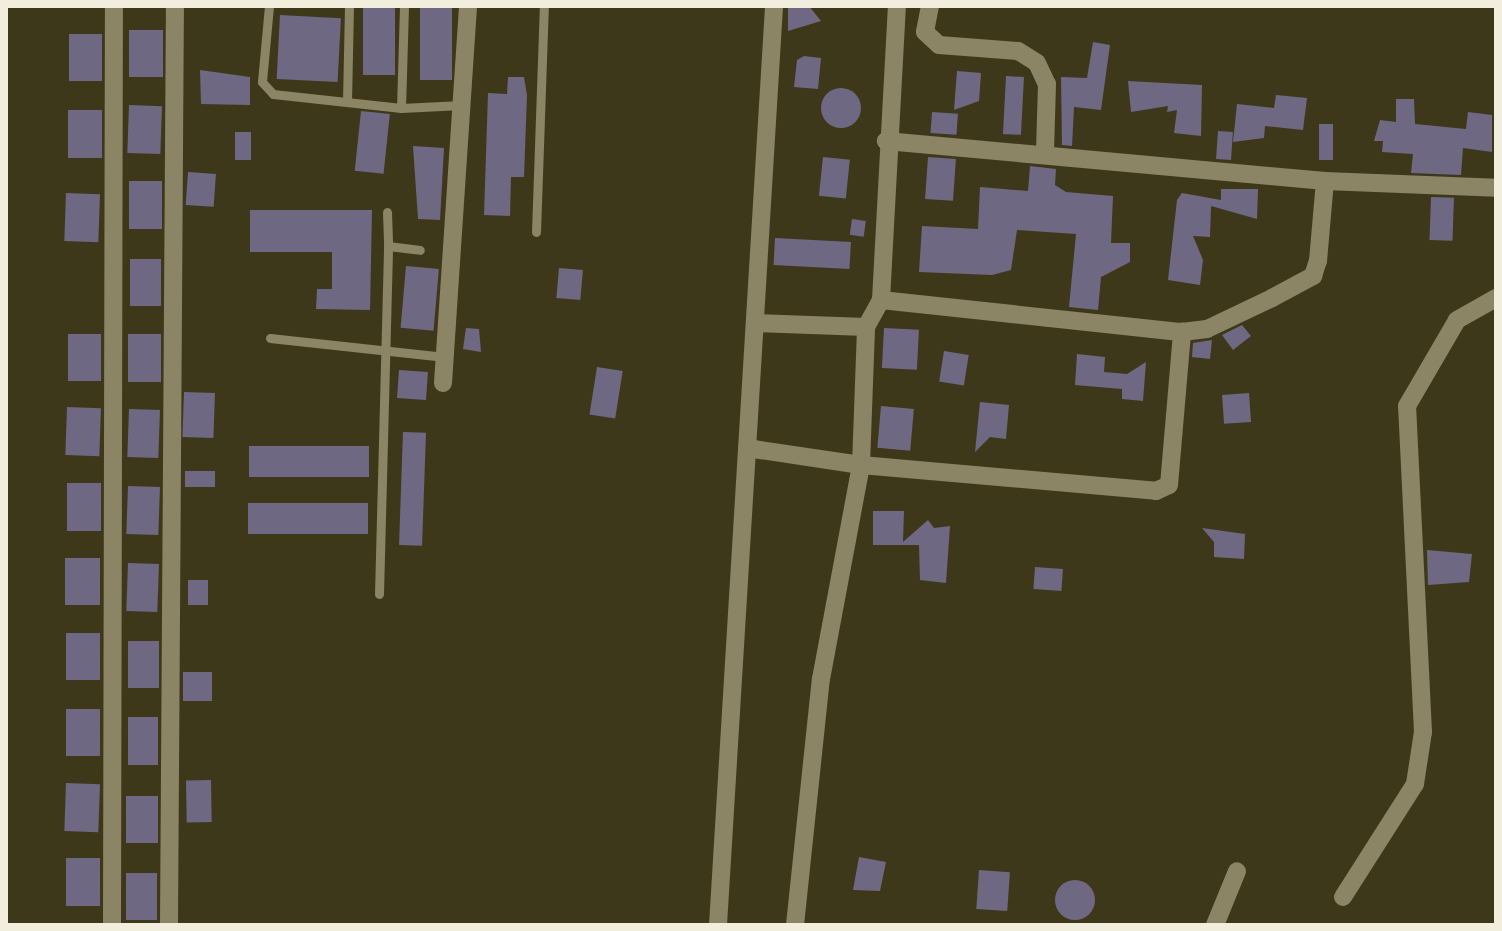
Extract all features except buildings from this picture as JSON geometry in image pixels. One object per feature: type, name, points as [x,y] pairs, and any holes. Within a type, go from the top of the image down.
[{"type":"street","points":[[112,925],[114,6]]},
{"type":"street","points":[[169,925],[175,6]]},
{"type":"street","points":[[443,383],[468,6]]},
{"type":"street","points":[[718,925],[774,6]]},
{"type":"street","points":[[795,925],[821,679],[861,465],[866,327],[881,300],[886,141],[896,15],[911,6]]},
{"type":"street","points":[[930,6],[925,32],[939,45],[1018,51],[1037,63],[1047,84],[1045,153]]},
{"type":"street","points":[[886,141],[1045,153],[1325,181],[1496,188]]},
{"type":"street","points":[[881,300],[1182,332],[1207,329],[1313,276],[1325,181]]},
{"type":"street","points":[[1343,897],[1415,784],[1423,732],[1407,406],[1457,320],[1496,298]]},
{"type":"street","points":[[755,323],[866,327]]},
{"type":"street","points":[[747,448],[861,465],[1156,491],[1169,485],[1182,332]]},
{"type":"street","points":[[1215,925],[1237,871]]},
{"type":"lane","points":[[269,6],[262,82],[273,94],[401,108],[462,105]]},
{"type":"lane","points":[[347,102],[349,6]]},
{"type":"lane","points":[[401,108],[404,6]]},
{"type":"lane","points":[[536,232],[544,6]]},
{"type":"lane","points":[[379,594],[387,212]]},
{"type":"lane","points":[[388,246],[420,250]]},
{"type":"lane","points":[[270,338],[445,357]]}]
